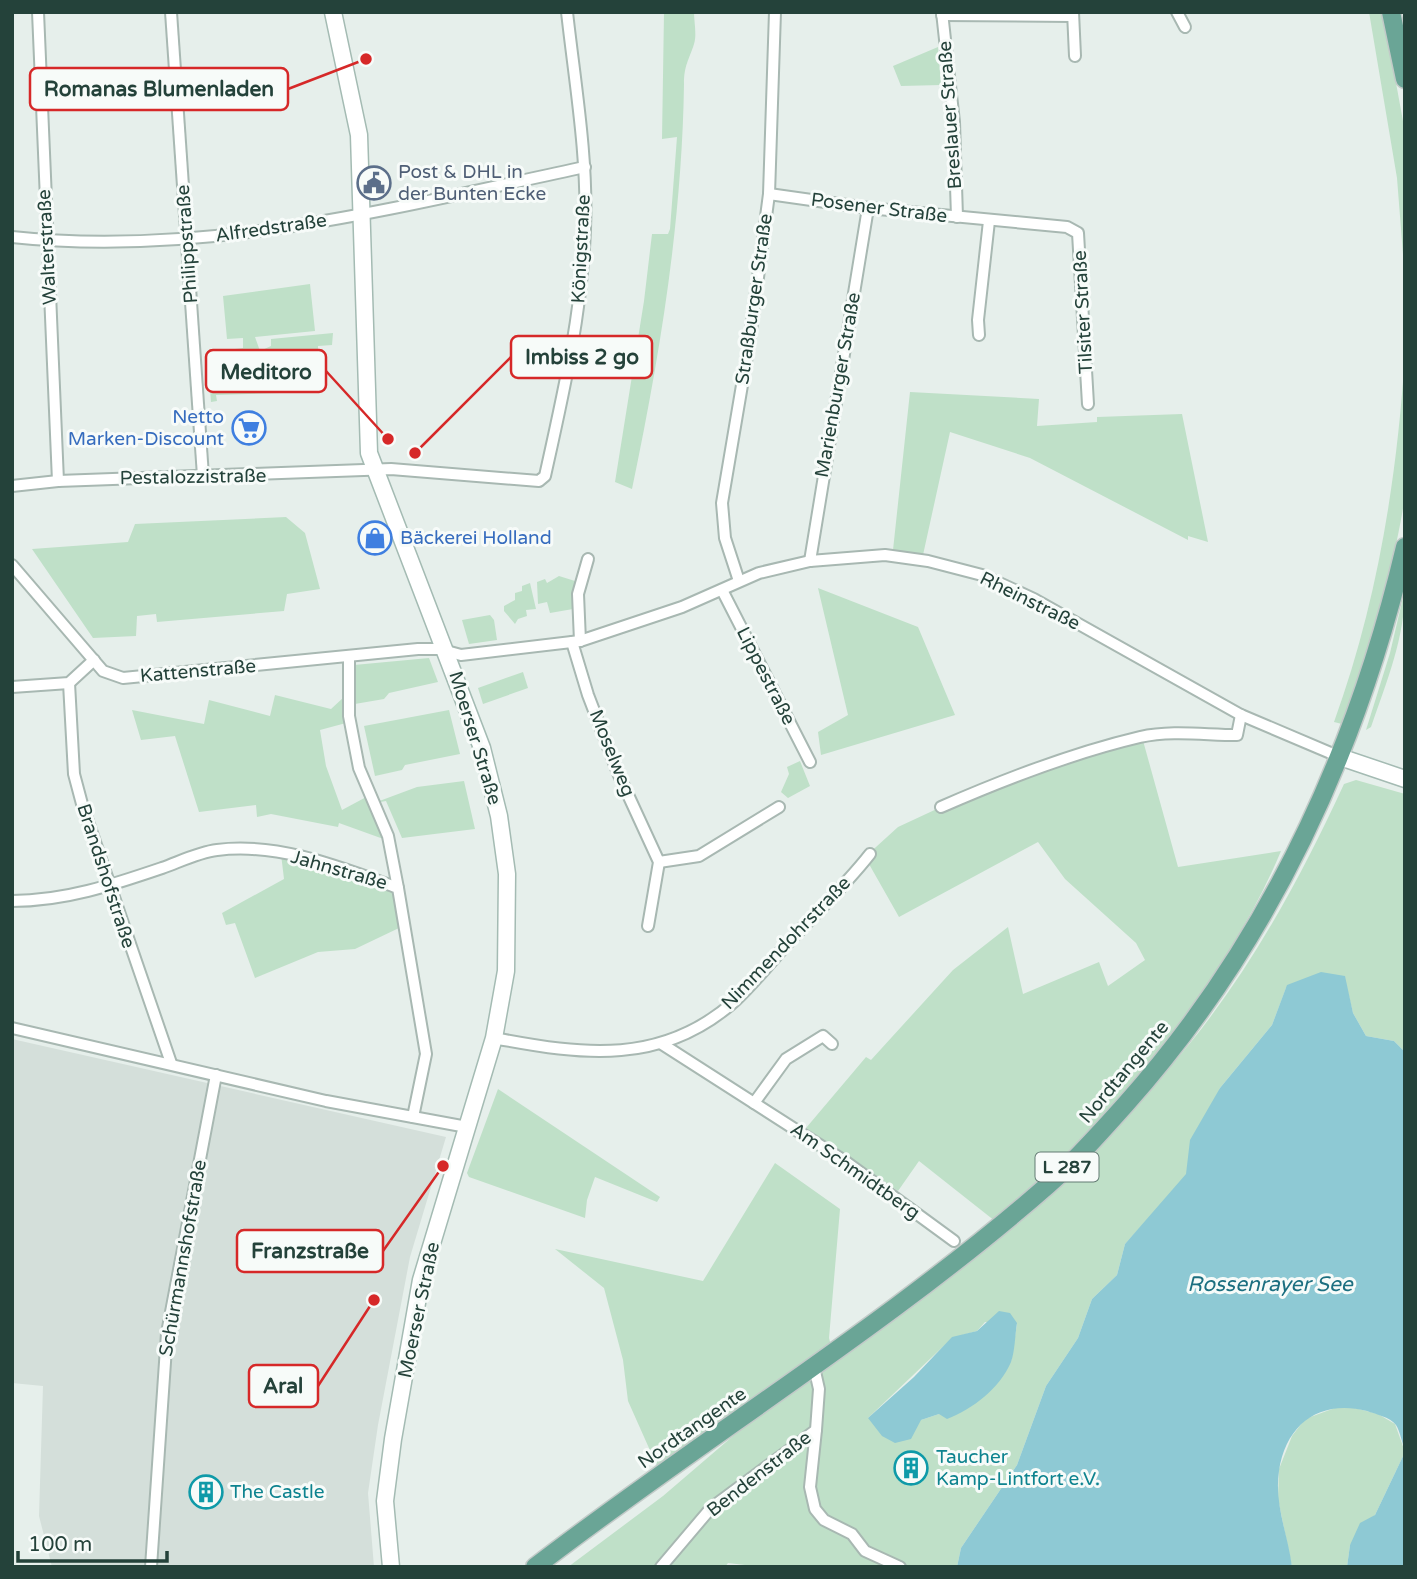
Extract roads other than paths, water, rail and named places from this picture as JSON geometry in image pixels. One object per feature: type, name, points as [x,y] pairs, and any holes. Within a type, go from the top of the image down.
[{"type":"main road","points":[[1391,12],[1405,79]]},
{"type":"main road","name":"Nordtangente","points":[[535,1567],[933,1281],[1050,1184],[1161,1065],[1206,1005],[1266,913],[1300,848],[1340,757],[1367,683],[1405,547]]},
{"type":"street","name":"Walterstraße","points":[[38,12],[58,481]]},
{"type":"street","name":"Philippstraße","points":[[171,12],[203,475]]},
{"type":"street","name":"Moerser Straße","points":[[333,12],[359,135],[369,453],[374,471],[396,517],[482,748],[499,816],[507,874],[506,971],[494,1038],[421,1280],[386,1489],[391,1562]]},
{"type":"street","name":"Königstraße","points":[[539,481],[545,476],[578,310],[585,230],[585,167],[567,12]]},
{"type":"street","name":"Straßburger Straße","points":[[739,582],[725,538],[722,503],[750,338],[769,194],[775,12]]},
{"type":"street","points":[[1177,12],[1185,27]]},
{"type":"street","points":[[942,14],[1073,14],[1075,56]]},
{"type":"street","name":"Breslauer Straße","points":[[942,14],[954,122],[957,217]]},
{"type":"street","name":"Alfredstraße","points":[[12,237],[48,241],[187,239],[361,215],[585,167]]},
{"type":"street","name":"Posener Straße","points":[[769,194],[868,208],[1067,227]]},
{"type":"street","name":"Marienburger Straße","points":[[810,561],[868,208]]},
{"type":"street","points":[[979,335],[978,320],[989,221]]},
{"type":"street","name":"Tilsiter Straße","points":[[1067,227],[1078,233],[1088,404]]},
{"type":"street","name":"Pestalozzistraße","points":[[12,486],[58,481],[391,469],[539,481]]},
{"type":"street","name":"Rheinstraße","points":[[448,653],[476,654],[576,641],[722,590],[759,573],[810,561],[885,555],[928,561],[982,575],[1034,599],[1241,715],[1340,757]]},
{"type":"street","points":[[576,641],[578,594],[588,559]]},
{"type":"street","name":"Kattenstraße","points":[[12,565],[103,671],[123,678],[418,649],[439,649],[448,653]]},
{"type":"street","name":"Lippestraße","points":[[722,590],[810,762]]},
{"type":"street","name":"Moselweg","points":[[576,641],[588,695],[618,773],[659,862]]},
{"type":"street","points":[[349,657],[349,716],[359,768],[388,836],[398,888]]},
{"type":"street","points":[[12,687],[69,683],[94,660]]},
{"type":"street","name":"Brandshofstraße","points":[[69,683],[74,774],[108,886],[171,1063]]},
{"type":"street","points":[[941,807],[1000,780],[1141,737],[1179,733],[1237,735],[1241,715]]},
{"type":"street","points":[[1340,757],[1405,779]]},
{"type":"street","points":[[648,926],[659,862],[699,856],[779,807]]},
{"type":"street","name":"Jahnstraße","points":[[12,901],[44,901],[108,886],[215,850],[246,849],[325,862],[398,888],[426,1054],[413,1117]]},
{"type":"street","name":"Nimmendohrstraße","points":[[494,1038],[534,1046],[624,1052],[662,1044],[699,1028],[736,1000],[870,854]]},
{"type":"street","points":[[12,1028],[326,1101],[467,1127]]},
{"type":"street","points":[[754,1103],[786,1059],[823,1036],[832,1044]]},
{"type":"street","name":"Am Schmidtberg","points":[[662,1044],[846,1162],[954,1241]]},
{"type":"street","name":"Schürmannshofstraße","points":[[150,1567],[167,1333],[216,1075]]},
{"type":"street","name":"Bendenstraße","points":[[661,1567],[712,1508],[816,1430],[819,1389],[814,1367]]},
{"type":"street","points":[[816,1430],[810,1487],[815,1509],[824,1520],[852,1534],[865,1551],[900,1567]]},
{"type":"water","name":"Rossenrayer See","points":[[1321,972],[1345,976],[1353,1013],[1366,1036],[1394,1041],[1405,1052],[1405,1450],[1396,1425],[1367,1411],[1350,1408],[1321,1412],[1308,1418],[1298,1428],[1283,1454],[1278,1484],[1292,1567],[957,1567],[961,1548],[1017,1465],[1046,1386],[1078,1338],[1092,1299],[1117,1275],[1125,1244],[1186,1174],[1190,1140],[1220,1088],[1272,1025],[1287,985]]},
{"type":"water","points":[[999,1311],[1010,1313],[1017,1323],[1011,1362],[993,1389],[966,1410],[947,1419],[939,1414],[921,1420],[911,1439],[895,1443],[882,1436],[868,1418],[914,1377],[952,1337],[977,1331]]},
{"type":"water","points":[[1405,1452],[1405,1567],[1347,1567],[1350,1545],[1360,1523],[1375,1515]]},
{"type":"place","name":"Romanas Blumenladen","points":[[366,59]]},
{"type":"place","name":"Post & DHL in der Bunten Ecke","points":[[374,183]]},
{"type":"place","name":"Netto Marken-Discount","points":[[249,428]]},
{"type":"place","name":"Meditoro","points":[[388,439]]},
{"type":"place","name":"Imbiss 2 go","points":[[415,453]]},
{"type":"place","name":"Bäckerei Holland","points":[[375,538]]},
{"type":"place","name":"Franzstraße","points":[[443,1166]]},
{"type":"place","name":"Aral","points":[[374,1300]]},
{"type":"place","name":"Taucher Kamp-Lintfort e.V.","points":[[911,1468]]},
{"type":"place","name":"The Castle","points":[[206,1492]]}]
